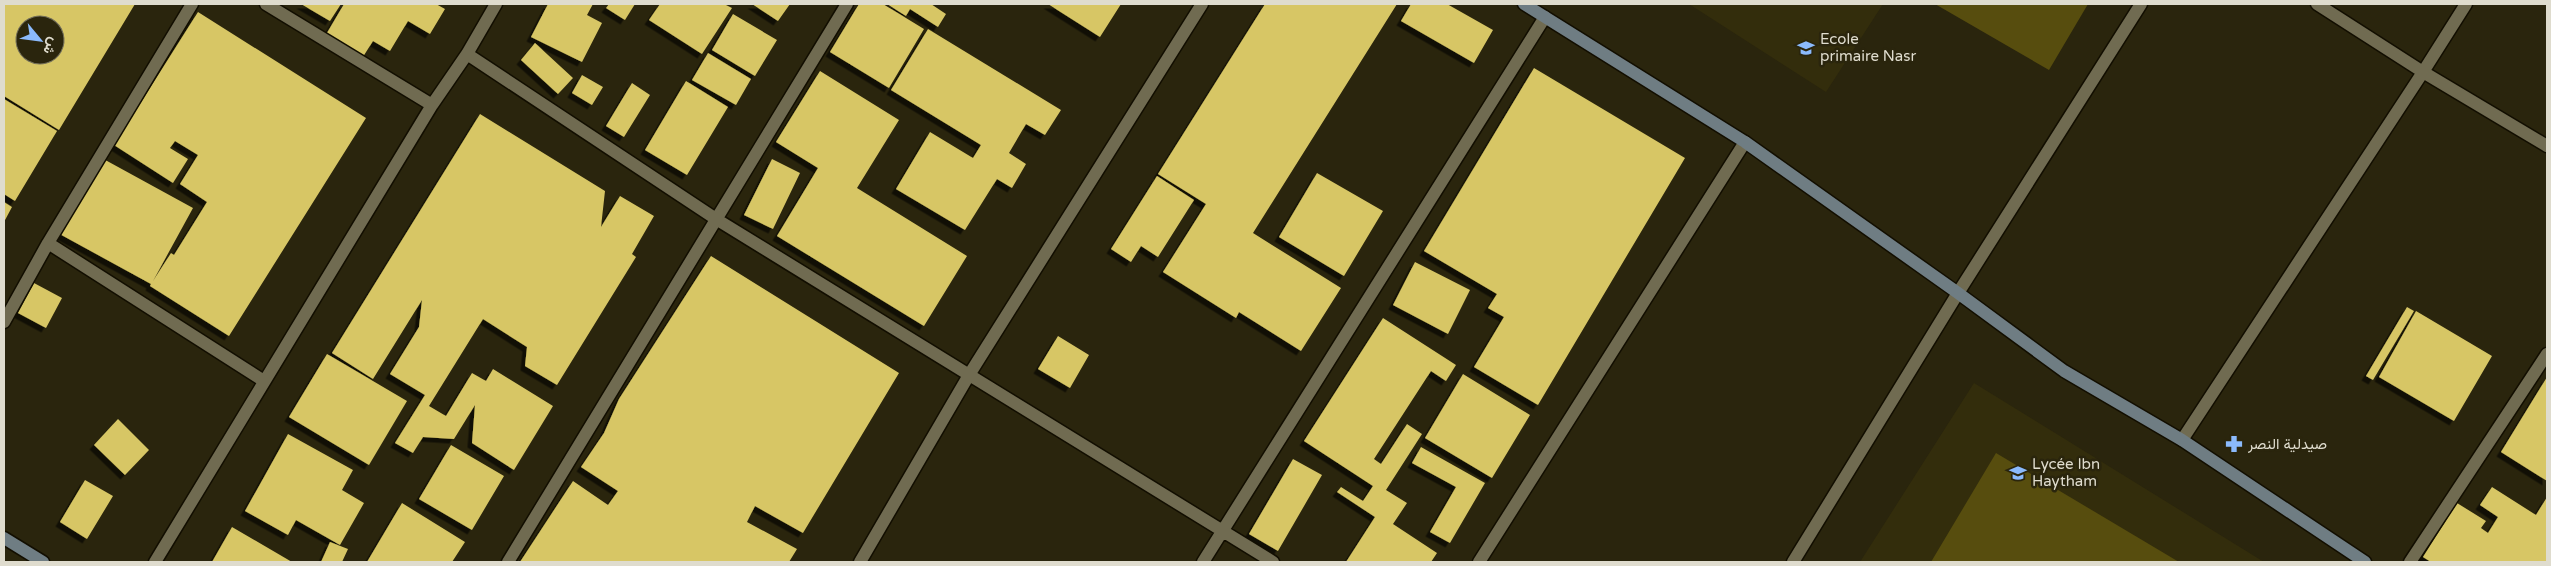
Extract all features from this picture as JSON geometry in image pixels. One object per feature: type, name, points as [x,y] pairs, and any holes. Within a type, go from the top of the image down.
[{"type":"street","points":[[4,322],[48,243],[192,4]]},
{"type":"street","points":[[266,4],[432,105]]},
{"type":"street","points":[[155,562],[432,105],[467,54],[496,4]]},
{"type":"street","points":[[508,562],[847,4]]},
{"type":"street","points":[[860,562],[969,375],[1202,4]]},
{"type":"street","points":[[1524,4],[1745,142],[1958,292],[2064,370],[2182,440],[2365,562]]},
{"type":"street","points":[[1793,562],[1958,292],[2141,4]]},
{"type":"street","points":[[2317,4],[2423,72],[2547,146]]},
{"type":"street","points":[[2182,440],[2466,4]]},
{"type":"street","points":[[1203,562],[1221,530],[1545,17]]},
{"type":"street","points":[[467,54],[716,219],[1274,562]]},
{"type":"street","points":[[1479,562],[1745,142]]},
{"type":"street","points":[[48,243],[264,381]]},
{"type":"street","points":[[2410,562],[2547,354]]},
{"type":"street","points":[[4,538],[43,562]]},
{"type":"shaded area","name":"Ecole primaire Nasr","points":[[1689,4],[1883,4],[1826,92]]},
{"type":"shaded area","points":[[1935,4],[2088,4],[2049,70]]},
{"type":"shaded area","name":"Lycée Ibn Haytham","points":[[1974,383],[2264,562],[1860,562]]},
{"type":"shaded area","points":[[1996,453],[2179,562],[1931,562]]},
{"type":"building","points":[[4,4],[135,4],[59,130],[4,96]]},
{"type":"building","points":[[301,4],[341,4],[330,21]]},
{"type":"building","points":[[344,4],[436,4],[445,9],[430,34],[408,21],[390,51],[373,41],[361,60],[324,38]]},
{"type":"building","points":[[548,4],[593,4],[587,15],[602,23],[582,62],[531,37]]},
{"type":"building","points":[[609,4],[635,4],[625,20],[606,8]]},
{"type":"building","points":[[660,4],[724,4],[732,8],[702,54],[649,20]]},
{"type":"building","points":[[752,4],[790,4],[778,21]]},
{"type":"building","points":[[859,4],[883,4],[924,29],[889,88],[830,52]]},
{"type":"building","points":[[887,4],[931,4],[946,14],[938,27],[910,9],[906,16]]},
{"type":"building","points":[[1048,4],[1121,4],[1100,37]]},
{"type":"building","points":[[1265,4],[1397,4],[1253,233],[1341,288],[1301,351],[1239,312],[1236,318],[1163,272],[1206,204],[1158,174]]},
{"type":"building","points":[[1411,4],[1447,4],[1493,30],[1474,63],[1401,21]]},
{"type":"building","points":[[198,12],[366,118],[229,336],[150,286],[151,284],[56,232],[98,156],[193,208],[153,281],[171,253],[174,255],[207,202],[180,184],[198,155],[175,141],[170,148],[188,159],[173,183],[114,145]]},
{"type":"building","points":[[733,14],[777,40],[755,76],[712,50]]},
{"type":"building","points":[[928,29],[1061,110],[1045,135],[1026,124],[1009,153],[1026,164],[1012,188],[997,179],[965,230],[896,189],[930,132],[973,158],[981,145],[891,90]]},
{"type":"building","points":[[535,43],[573,78],[558,94],[521,60]]},
{"type":"building","points":[[708,53],[751,79],[736,105],[692,80]]},
{"type":"building","points":[[1534,68],[1685,158],[1538,405],[1474,367],[1504,317],[1488,308],[1497,294],[1424,251]]},
{"type":"building","points":[[820,71],[899,120],[857,188],[967,256],[924,326],[777,236],[818,168],[776,142]]},
{"type":"building","points":[[582,75],[603,87],[592,105],[572,93]]},
{"type":"building","points":[[686,81],[728,107],[687,175],[645,150]]},
{"type":"building","points":[[632,83],[650,95],[624,137],[606,126]]},
{"type":"building","points":[[4,99],[57,131],[15,201],[4,194]]},
{"type":"building","points":[[480,114],[605,191],[601,227],[620,196],[654,216],[632,254],[636,257],[557,385],[525,366],[527,347],[483,319],[429,406],[446,416],[472,373],[486,381],[493,369],[553,406],[514,470],[472,443],[475,405],[454,439],[423,437],[413,453],[395,443],[425,395],[390,374],[419,327],[422,300],[373,379],[332,353]]},
{"type":"building","points":[[772,159],[800,173],[773,229],[744,215]]},
{"type":"building","points":[[1317,173],[1383,211],[1344,276],[1279,237]]},
{"type":"building","points":[[1157,176],[1194,200],[1158,257],[1141,246],[1131,262],[1111,249]]},
{"type":"building","points":[[4,202],[12,207],[4,222]]},
{"type":"building","points":[[711,256],[899,373],[803,533],[755,506],[747,522],[797,549],[789,562],[520,562],[573,481],[608,505],[618,491],[581,467],[604,433],[619,399]]},
{"type":"building","points":[[1415,262],[1470,290],[1448,334],[1393,305]]},
{"type":"building","points":[[34,283],[62,298],[46,328],[18,313]]},
{"type":"building","points":[[2407,307],[2414,311],[2373,380],[2366,376]]},
{"type":"building","points":[[2416,311],[2492,356],[2454,421],[2379,377]]},
{"type":"building","points":[[1383,318],[1456,365],[1446,381],[1431,371],[1374,459],[1381,464],[1407,424],[1422,434],[1386,490],[1407,503],[1393,524],[1437,553],[1431,562],[1346,562],[1375,517],[1337,492],[1341,487],[1363,501],[1373,486],[1304,441]]},
{"type":"building","points":[[1058,336],[1089,355],[1070,388],[1038,369]]},
{"type":"building","points":[[327,354],[407,401],[369,465],[289,417]]},
{"type":"building","points":[[1463,374],[1530,415],[1492,478],[1425,438]]},
{"type":"building","points":[[2547,377],[2547,481],[2501,452]]},
{"type":"building","points":[[118,419],[149,450],[125,475],[94,445]]},
{"type":"building","points":[[288,434],[353,470],[342,490],[364,503],[340,545],[296,520],[288,535],[245,511]]},
{"type":"building","points":[[451,445],[504,476],[472,530],[419,499]]},
{"type":"building","points":[[1421,447],[1485,483],[1450,543],[1430,532],[1456,487],[1412,463]]},
{"type":"building","points":[[1293,459],[1322,475],[1278,551],[1249,534]]},
{"type":"building","points":[[85,480],[113,496],[87,539],[60,522]]},
{"type":"building","points":[[2492,487],[2536,515],[2547,497],[2547,562],[2431,562],[2423,557],[2457,503],[2486,521],[2481,528],[2488,533],[2498,517],[2480,505]]},
{"type":"building","points":[[402,503],[465,542],[452,562],[367,562]]},
{"type":"building","points":[[232,527],[292,562],[212,562]]},
{"type":"building","points":[[330,542],[348,549],[342,562],[321,562]]},
{"type":"place","name":"Ecole primaire Nasr","points":[[1806,48]]},
{"type":"place","name":"صيدلية النصر","points":[[2234,444]]},
{"type":"place","name":"Lycée Ibn Haytham","points":[[2018,473]]}]
